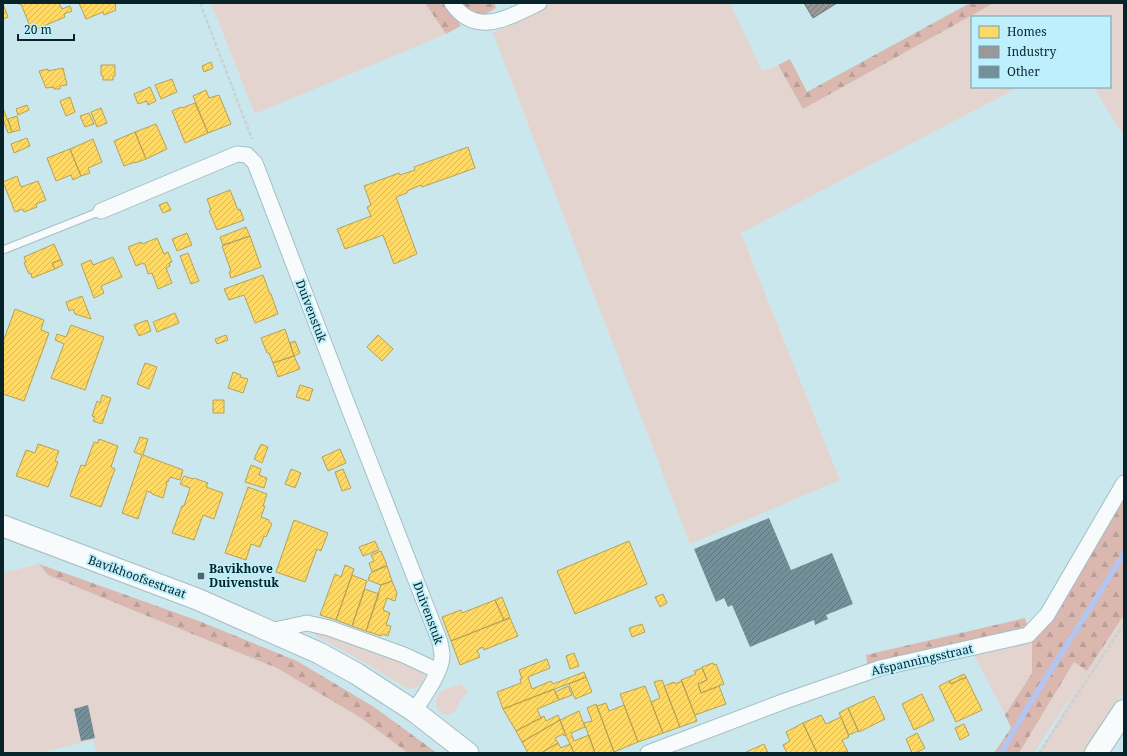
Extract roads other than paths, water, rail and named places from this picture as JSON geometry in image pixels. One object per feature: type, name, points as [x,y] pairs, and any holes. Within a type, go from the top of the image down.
[{"type":"main road","points":[[1096,753],[1124,711]]},
{"type":"street","points":[[452,3],[467,18],[477,22],[496,21],[509,17],[538,3]]},
{"type":"street","name":"Duivenstuk","points":[[101,211],[237,154],[247,155],[254,163],[440,642],[443,656],[438,671],[414,711]]},
{"type":"street","name":"Afspanningsstraat","points":[[648,753],[785,700],[880,668],[1028,635],[1047,615],[1124,483]]},
{"type":"street","name":"Bavikhoofsestraat","points":[[3,526],[197,599],[319,653],[357,674],[414,711],[468,753]]},
{"type":"street","points":[[270,631],[307,623],[329,628],[404,655],[438,671]]},
{"type":"lane","points":[[3,250],[101,211]]},
{"type":"waterway","points":[[1001,753],[1029,705],[1124,554]]},
{"type":"place","name":"Bavikhove Duivenstuk","points":[[201,576]]}]
